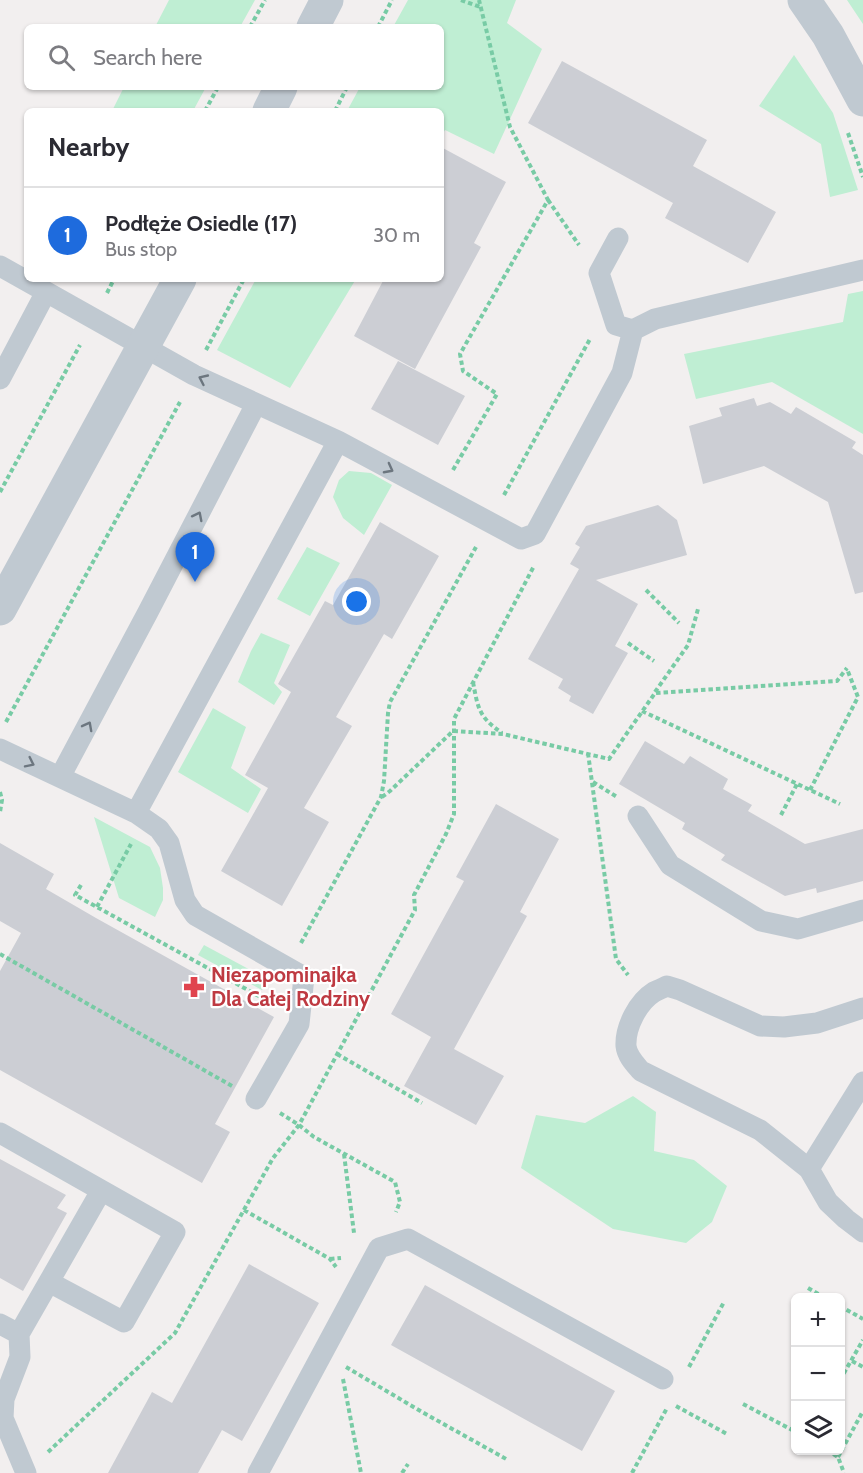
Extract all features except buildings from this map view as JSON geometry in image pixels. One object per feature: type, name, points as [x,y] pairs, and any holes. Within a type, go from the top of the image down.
[{"type":"street","points":[[315,24],[327,0]]},
{"type":"street","points":[[804,0],[828,34],[863,100]]},
{"type":"street","points":[[270,108],[280,90]]},
{"type":"street","points":[[0,609],[178,282]]},
{"type":"lane","points":[[28,282],[194,375],[338,441],[521,539],[535,534],[622,373],[624,328],[598,273],[618,238]]},
{"type":"lane","points":[[0,266],[24,280]]},
{"type":"lane","points":[[624,328],[863,270]]},
{"type":"lane","points":[[0,379],[46,292]]},
{"type":"lane","points":[[60,777],[143,623],[256,404]]},
{"type":"lane","points":[[140,816],[338,441]]},
{"type":"lane","points":[[0,749],[140,816],[159,829],[169,843],[185,900],[195,915],[304,977],[298,1024],[256,1099]]},
{"type":"lane","points":[[638,816],[670,865],[761,921],[798,929],[863,910]]},
{"type":"lane","points":[[863,1008],[817,1023],[784,1027],[760,1026],[667,986],[653,992],[643,1002],[628,1031],[626,1047],[630,1057],[641,1071],[760,1130],[809,1169],[828,1202],[863,1232]]},
{"type":"lane","points":[[809,1169],[863,1082]]},
{"type":"lane","points":[[0,1133],[175,1232],[124,1322],[49,1282]]},
{"type":"lane","points":[[26,1473],[3,1418],[4,1400],[20,1357],[19,1334],[101,1191]]},
{"type":"lane","points":[[258,1473],[331,1359],[357,1289],[379,1248],[408,1239],[663,1379]]},
{"type":"lane","points":[[0,1324],[19,1334]]},
{"type":"path","points":[[252,24],[265,0]]},
{"type":"path","points":[[380,24],[392,0]]},
{"type":"path","points":[[461,0],[480,7]]},
{"type":"path","points":[[479,0],[510,127],[548,200],[598,273]]},
{"type":"path","points":[[207,108],[216,90]]},
{"type":"path","points":[[336,108],[346,90]]},
{"type":"path","points":[[452,472],[497,394],[463,371],[460,354],[548,200]]},
{"type":"path","points":[[0,492],[112,282]]},
{"type":"path","points":[[5,724],[242,282]]},
{"type":"path","points":[[287,968],[381,797],[390,702],[593,333],[624,328]]},
{"type":"path","points":[[646,590],[679,624]]},
{"type":"path","points":[[381,797],[453,731],[503,734],[609,759],[688,645],[698,609]]},
{"type":"path","points":[[628,643],[654,661]]},
{"type":"path","points":[[655,693],[837,681],[847,668],[858,697],[810,790]]},
{"type":"path","points":[[473,682],[477,706],[482,716],[503,734]]},
{"type":"path","points":[[642,711],[840,804]]},
{"type":"path","points":[[588,753],[616,959]]},
{"type":"path","points":[[592,782],[619,798]]},
{"type":"path","points":[[781,815],[797,784]]},
{"type":"path","points":[[0,792],[2,800],[0,812]]},
{"type":"path","points":[[97,907],[140,816]]},
{"type":"path","points":[[81,885],[75,895],[266,1000]]},
{"type":"path","points":[[0,954],[256,1099],[299,1125],[314,1137],[395,1182],[400,1202],[379,1248]]},
{"type":"path","points":[[337,1054],[422,1103]]},
{"type":"path","points":[[344,1154],[357,1289]]},
{"type":"path","points":[[244,1210],[330,1258],[357,1289]]},
{"type":"path","points":[[808,1288],[816,1293]]},
{"type":"path","points":[[845,1309],[863,1319]]},
{"type":"path","points":[[845,1372],[863,1340]]},
{"type":"path","points":[[331,1359],[508,1460]]},
{"type":"path","points":[[331,1359],[361,1473]]},
{"type":"path","points":[[852,1361],[863,1367]]},
{"type":"path","points":[[670,1402],[726,1434]]},
{"type":"path","points":[[743,1404],[791,1430]]},
{"type":"path","points":[[844,1473],[838,1456],[863,1411]]},
{"type":"path","points":[[402,1473],[408,1464]]},
{"type":"green space","points":[[169,0],[255,0],[242,24],[157,24]]},
{"type":"green space","points":[[408,0],[516,0],[507,23],[542,49],[494,154],[445,130],[444,132],[444,108],[349,108],[358,90],[444,90],[444,24],[395,24]]},
{"type":"green space","points":[[847,0],[863,0],[863,24]]},
{"type":"green space","points":[[794,55],[833,113],[858,190],[830,197],[821,144],[759,106]]},
{"type":"green space","points":[[122,90],[204,90],[195,108],[114,108]]},
{"type":"green space","points":[[254,282],[354,282],[290,388],[217,350]]},
{"type":"green space","points":[[863,291],[863,434],[772,382],[696,399],[684,354],[843,322],[848,294]]},
{"type":"green space","points":[[349,471],[371,473],[392,485],[364,535],[343,518],[333,497],[339,480]]},
{"type":"green space","points":[[307,547],[340,563],[310,616],[277,599]]},
{"type":"green space","points":[[261,633],[290,645],[274,683],[282,692],[274,705],[238,682]]},
{"type":"green space","points":[[213,708],[246,727],[231,768],[261,789],[248,813],[178,772]]},
{"type":"green space","points":[[94,817],[150,847],[160,868],[163,888],[163,900],[155,917],[119,898]]},
{"type":"green space","points":[[204,945],[267,979],[262,990],[198,955]]},
{"type":"green space","points":[[633,1096],[656,1112],[654,1151],[694,1160],[727,1186],[712,1222],[686,1243],[613,1229],[521,1168],[536,1115],[585,1123]]},
{"type":"place","name":"Podłęże Osiedle (17)","points":[[195,582]]},
{"type":"place","name":"Niezapominajka Dla Całej Rodziny","points":[[194,987]]}]
